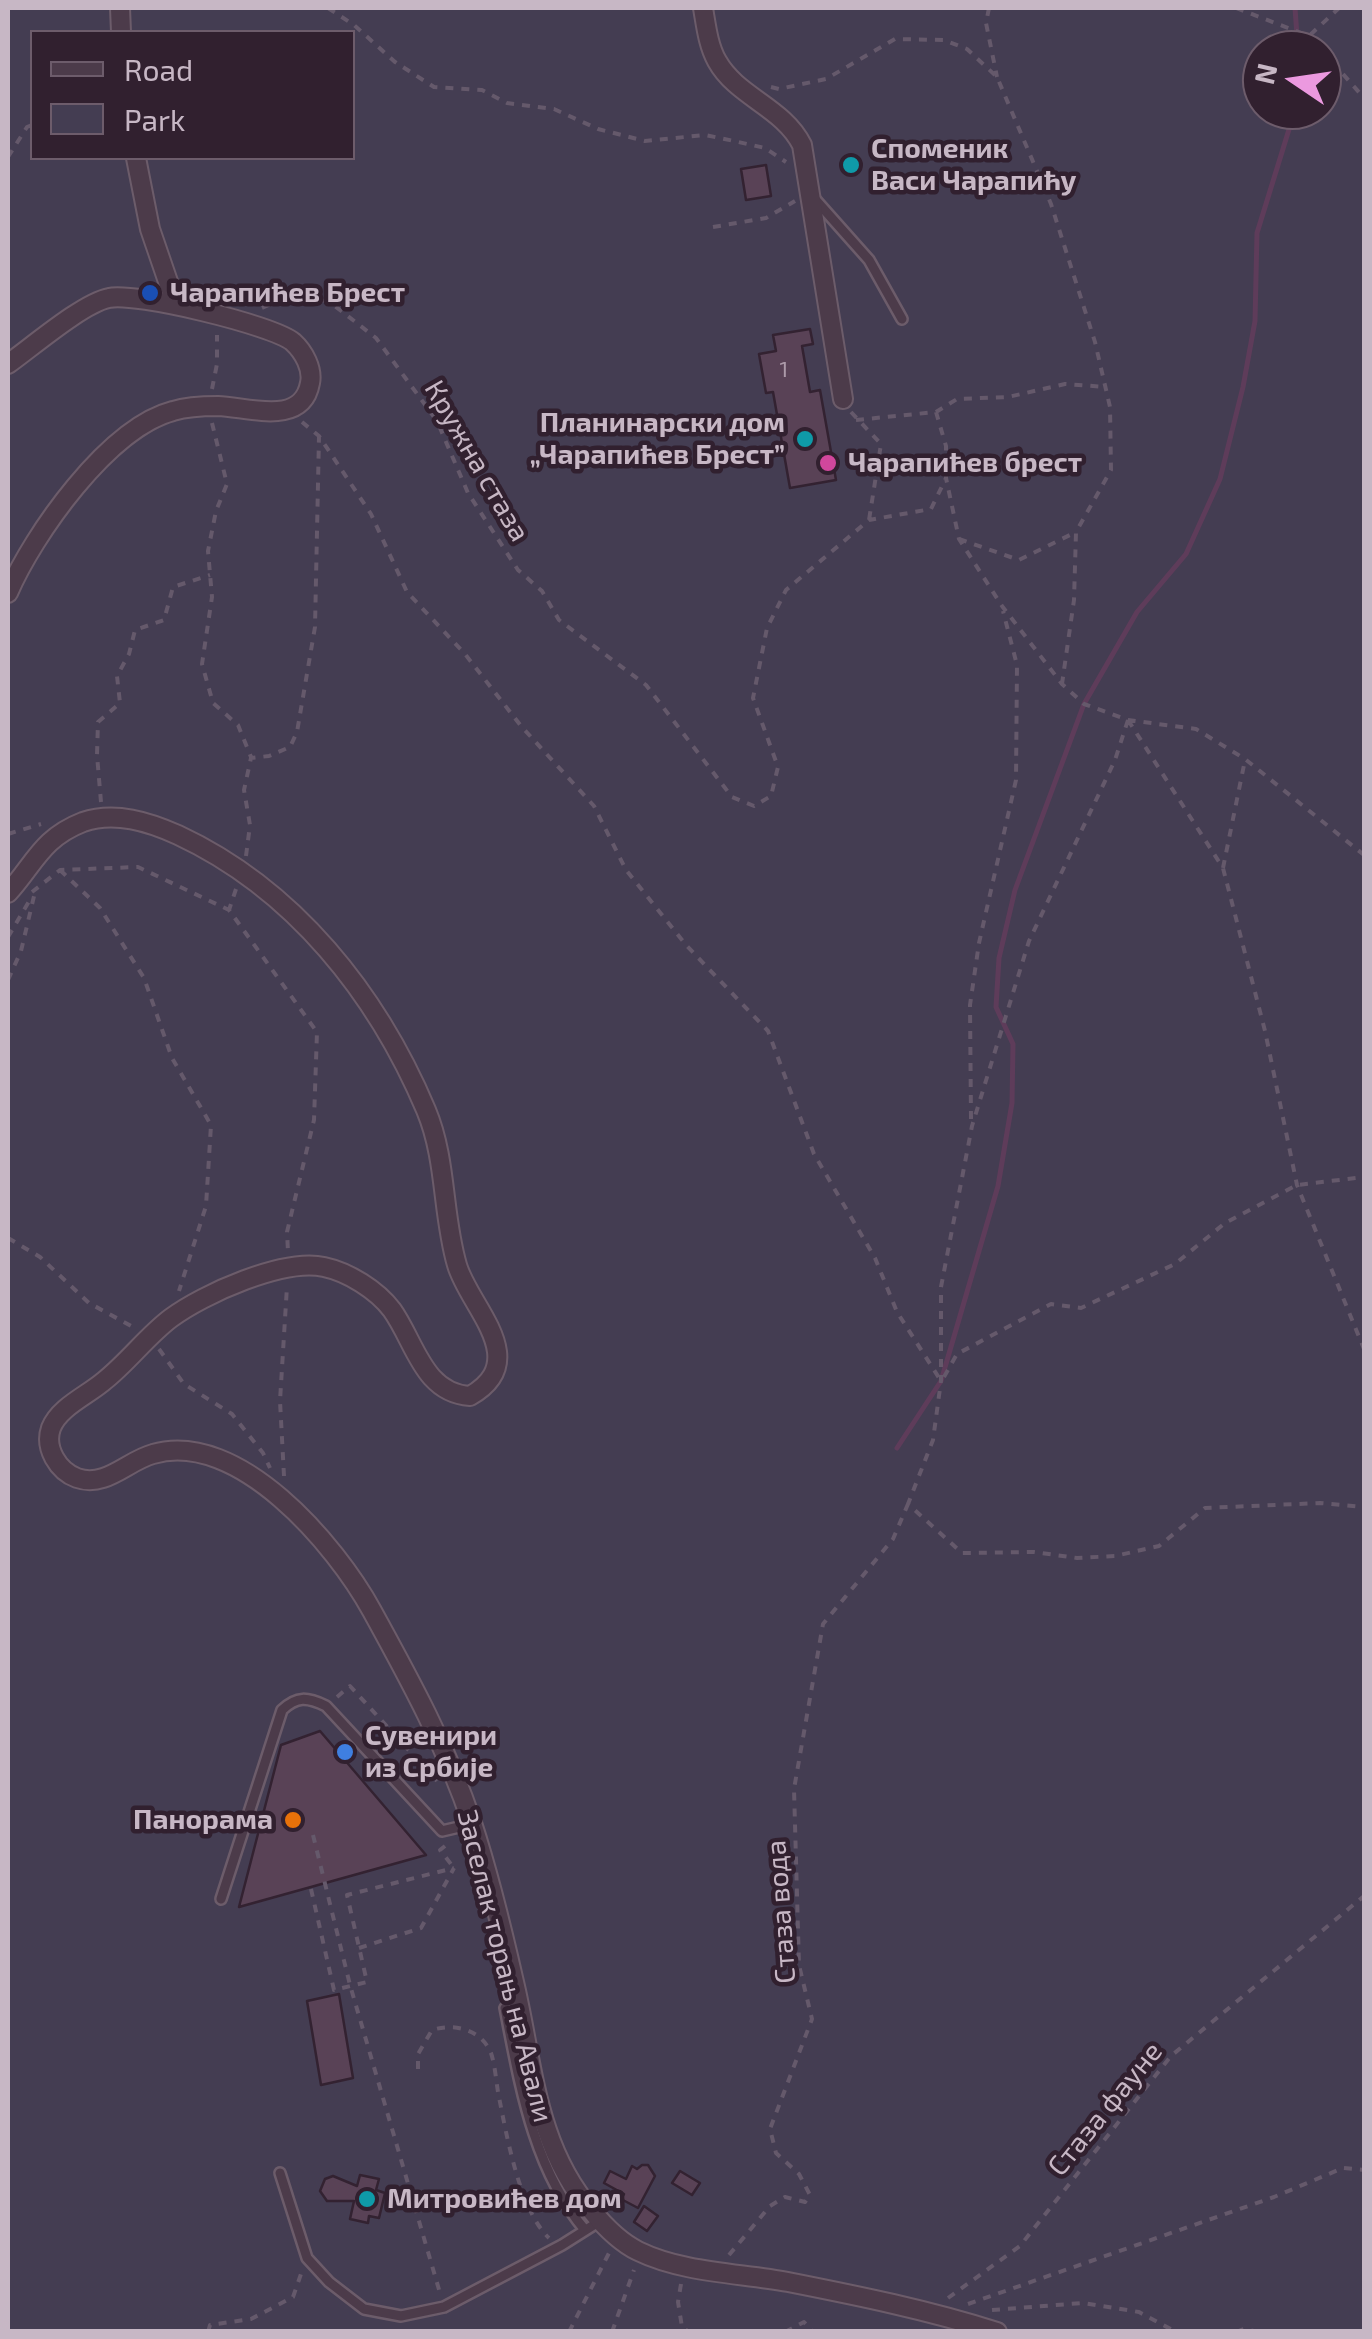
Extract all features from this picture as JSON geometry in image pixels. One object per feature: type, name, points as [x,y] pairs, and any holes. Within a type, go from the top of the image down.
[{"type":"street","points":[[703,8],[709,40],[728,76],[794,130],[802,145],[842,399]]},
{"type":"street","points":[[136,160],[150,229],[176,306]]},
{"type":"street","points":[[8,364],[91,306],[108,298],[128,297],[234,320],[294,343],[308,365],[310,387],[298,404],[279,412],[208,407],[173,410],[152,420],[98,461],[39,535],[8,593]]},
{"type":"street","points":[[9,891],[52,839],[86,821],[122,818],[160,827],[229,862],[315,933],[354,980],[386,1031],[426,1110],[440,1149],[458,1267],[485,1314],[497,1351],[492,1374],[483,1388],[470,1396],[449,1392],[430,1377],[391,1308],[368,1287],[323,1267],[288,1266],[201,1300],[170,1319],[151,1337]]},
{"type":"street","name":"Заселак торањ на Авали","points":[[151,1337],[125,1364],[56,1420],[49,1440],[56,1462],[77,1478],[98,1479],[155,1453],[179,1450],[227,1462],[285,1502],[332,1550],[361,1590],[439,1733],[472,1824],[515,1984],[535,2097],[562,2170],[593,2226],[640,2252],[684,2265],[892,2301],[998,2332]]},
{"type":"lane","points":[[809,192],[869,260],[902,320]]},
{"type":"lane","points":[[221,1900],[282,1710],[293,1700],[310,1698],[326,1706],[442,1831],[472,1824]]},
{"type":"lane","points":[[280,2173],[307,2258],[329,2282],[364,2309],[401,2316],[444,2307],[593,2226],[566,2208],[529,2117],[505,2008]]},
{"type":"path","points":[[328,8],[354,25],[395,62],[434,87],[482,90],[507,103],[554,109],[598,129],[645,141],[705,135],[766,148],[791,166]]},
{"type":"path","points":[[989,8],[986,23],[997,77],[1051,204],[1096,342],[1110,407],[1110,470],[1076,532],[1074,600],[1062,684]]},
{"type":"path","points":[[1236,8],[1294,30]]},
{"type":"path","points":[[1316,30],[1338,8]]},
{"type":"path","points":[[762,85],[779,90],[826,80],[895,39],[944,40],[968,49],[997,77]]},
{"type":"path","points":[[1342,73],[1364,98]]},
{"type":"path","points":[[8,158],[30,126]]},
{"type":"path","points":[[713,227],[766,218],[809,192]]},
{"type":"path","name":"Кружна стаза","points":[[234,320],[297,292],[331,303],[376,338],[437,421],[468,493],[518,570],[542,590],[559,620],[646,685],[732,797],[754,806],[772,796],[778,767],[753,698],[767,628],[786,590],[869,520]]},
{"type":"path","points":[[205,313],[218,338],[208,407],[227,484],[216,511],[208,551],[212,597],[202,664],[213,703],[238,725],[251,758],[244,790],[250,824],[230,910]]},
{"type":"path","points":[[946,478],[931,509],[869,520],[881,444],[856,420],[936,412],[958,399],[1008,397],[1065,384],[1106,387]]},
{"type":"path","points":[[936,412],[946,446],[946,478],[959,539],[1002,606],[1062,684],[1084,704],[1128,720],[1196,728],[1245,759],[1364,856]]},
{"type":"path","points":[[251,758],[290,747],[297,732],[315,626],[320,436],[371,514],[407,592],[465,654],[520,726],[594,806],[626,870],[686,945],[768,1031],[814,1154],[876,1258],[897,1312],[942,1381]]},
{"type":"path","points":[[959,539],[1020,560],[1076,532]]},
{"type":"path","points":[[102,817],[98,722],[120,703],[117,676],[129,654],[135,630],[164,620],[172,586],[210,575]]},
{"type":"path","points":[[972,1126],[970,1005],[979,943],[1016,780],[1018,666],[1002,606]]},
{"type":"path","points":[[1128,720],[1115,760],[1029,941],[972,1126],[942,1288],[942,1381],[933,1440],[908,1504],[962,1553],[1034,1552],[1077,1558],[1114,1556],[1159,1546],[1205,1508],[1320,1503],[1364,1507]]},
{"type":"path","points":[[1128,720],[1223,868],[1266,1031],[1297,1185],[1364,1349]]},
{"type":"path","points":[[1223,868],[1245,759]]},
{"type":"path","points":[[8,937],[35,892],[60,870],[138,867],[230,910],[317,1032]]},
{"type":"path","points":[[60,870],[100,908],[144,978],[172,1058],[211,1125],[206,1206],[170,1319]]},
{"type":"path","points":[[9,891],[35,892]]},
{"type":"path","points":[[8,980],[21,951],[35,892]]},
{"type":"path","points":[[942,1381],[957,1354],[1051,1304],[1080,1308],[1175,1264],[1225,1223],[1297,1185],[1364,1177]]},
{"type":"path","points":[[8,1238],[40,1257],[89,1303],[151,1337],[184,1384],[232,1414],[263,1452],[270,1469]]},
{"type":"path","name":"Стаза вода","points":[[715,2270],[770,2206],[785,2197],[805,2202],[810,2195],[798,2174],[776,2153],[770,2129],[812,2019],[798,1964],[794,1789],[823,1624],[893,1539],[908,1504]]},
{"type":"path","points":[[326,1706],[350,1686],[442,1787]]},
{"type":"path","points":[[454,1868],[440,1850],[472,1824]]},
{"type":"path","points":[[313,1834],[350,1986],[444,2307]]},
{"type":"path","points":[[311,1888],[334,1990],[367,1982],[347,1895],[454,1868]]},
{"type":"path","points":[[359,1948],[420,1928],[454,1868]]},
{"type":"path","name":"Стаза фауне","points":[[942,2314],[936,2306],[1020,2246],[1171,2056],[1364,1896]]},
{"type":"path","points":[[418,2069],[418,2054],[432,2030],[446,2026],[464,2028],[481,2039],[490,2054],[506,2132],[527,2203],[545,2236],[562,2245]]},
{"type":"path","points":[[942,2314],[1274,2197],[1343,2168],[1364,2170]]},
{"type":"path","points":[[568,2332],[617,2238]]},
{"type":"path","points":[[612,2332],[640,2252]]},
{"type":"path","points":[[208,2332],[210,2325],[251,2319],[293,2297],[307,2258]]},
{"type":"path","points":[[684,2265],[678,2302],[682,2326],[689,2332]]},
{"type":"path","points":[[978,2311],[1082,2303],[1139,2312],[1176,2332]]},
{"type":"path","points":[[785,2332],[804,2322],[814,2332]]},
{"type":"path","points":[[1236,2332],[1259,2332]]},
{"type":"green space","points":[[8,8],[1364,8],[1364,2331],[8,2331]]},
{"type":"building","points":[[766,165],[771,196],[746,200],[741,169]]},
{"type":"building","name":"Планинарски дом „Чарапићев Брест”","points":[[810,329],[813,344],[802,346],[810,392],[820,390],[836,480],[790,488],[773,392],[766,393],[759,354],[776,351],[773,335]]},
{"type":"building","points":[[320,1731],[426,1855],[239,1907],[281,1745]]},
{"type":"building","points":[[339,1994],[353,2078],[321,2085],[307,2001]]},
{"type":"building","points":[[648,2165],[655,2176],[638,2208],[604,2183],[610,2171],[626,2179],[632,2166],[637,2169]]},
{"type":"building","points":[[680,2171],[700,2183],[692,2195],[672,2183]]},
{"type":"building","name":"Митровићев дом","points":[[360,2175],[379,2179],[376,2190],[385,2193],[379,2218],[369,2216],[368,2223],[350,2219],[354,2201],[327,2201],[320,2191],[325,2179],[333,2176],[357,2186]]},
{"type":"building","points":[[644,2206],[658,2216],[647,2231],[634,2222]]},
{"type":"waterway","points":[[1295,8],[1297,30]]},
{"type":"waterway","points":[[897,1448],[941,1381],[998,1186],[1012,1103],[1013,1044],[996,1007],[999,958],[1015,890],[1084,704],[1137,612],[1186,554],[1220,479],[1255,321],[1257,233],[1289,130]]},
{"type":"place","name":"Споменик Васи Чарапићу","points":[[851,165]]},
{"type":"place","name":"Чарапићев Брест","points":[[150,293]]},
{"type":"place","name":"Планинарски дом „Чарапићев Брест”","points":[[805,439]]},
{"type":"place","name":"Чарапићев брест","points":[[828,463]]},
{"type":"place","name":"Сувенири из Србије","points":[[345,1752]]},
{"type":"place","name":"Панорама","points":[[293,1820]]},
{"type":"place","name":"Митровићев дом","points":[[367,2199]]}]
